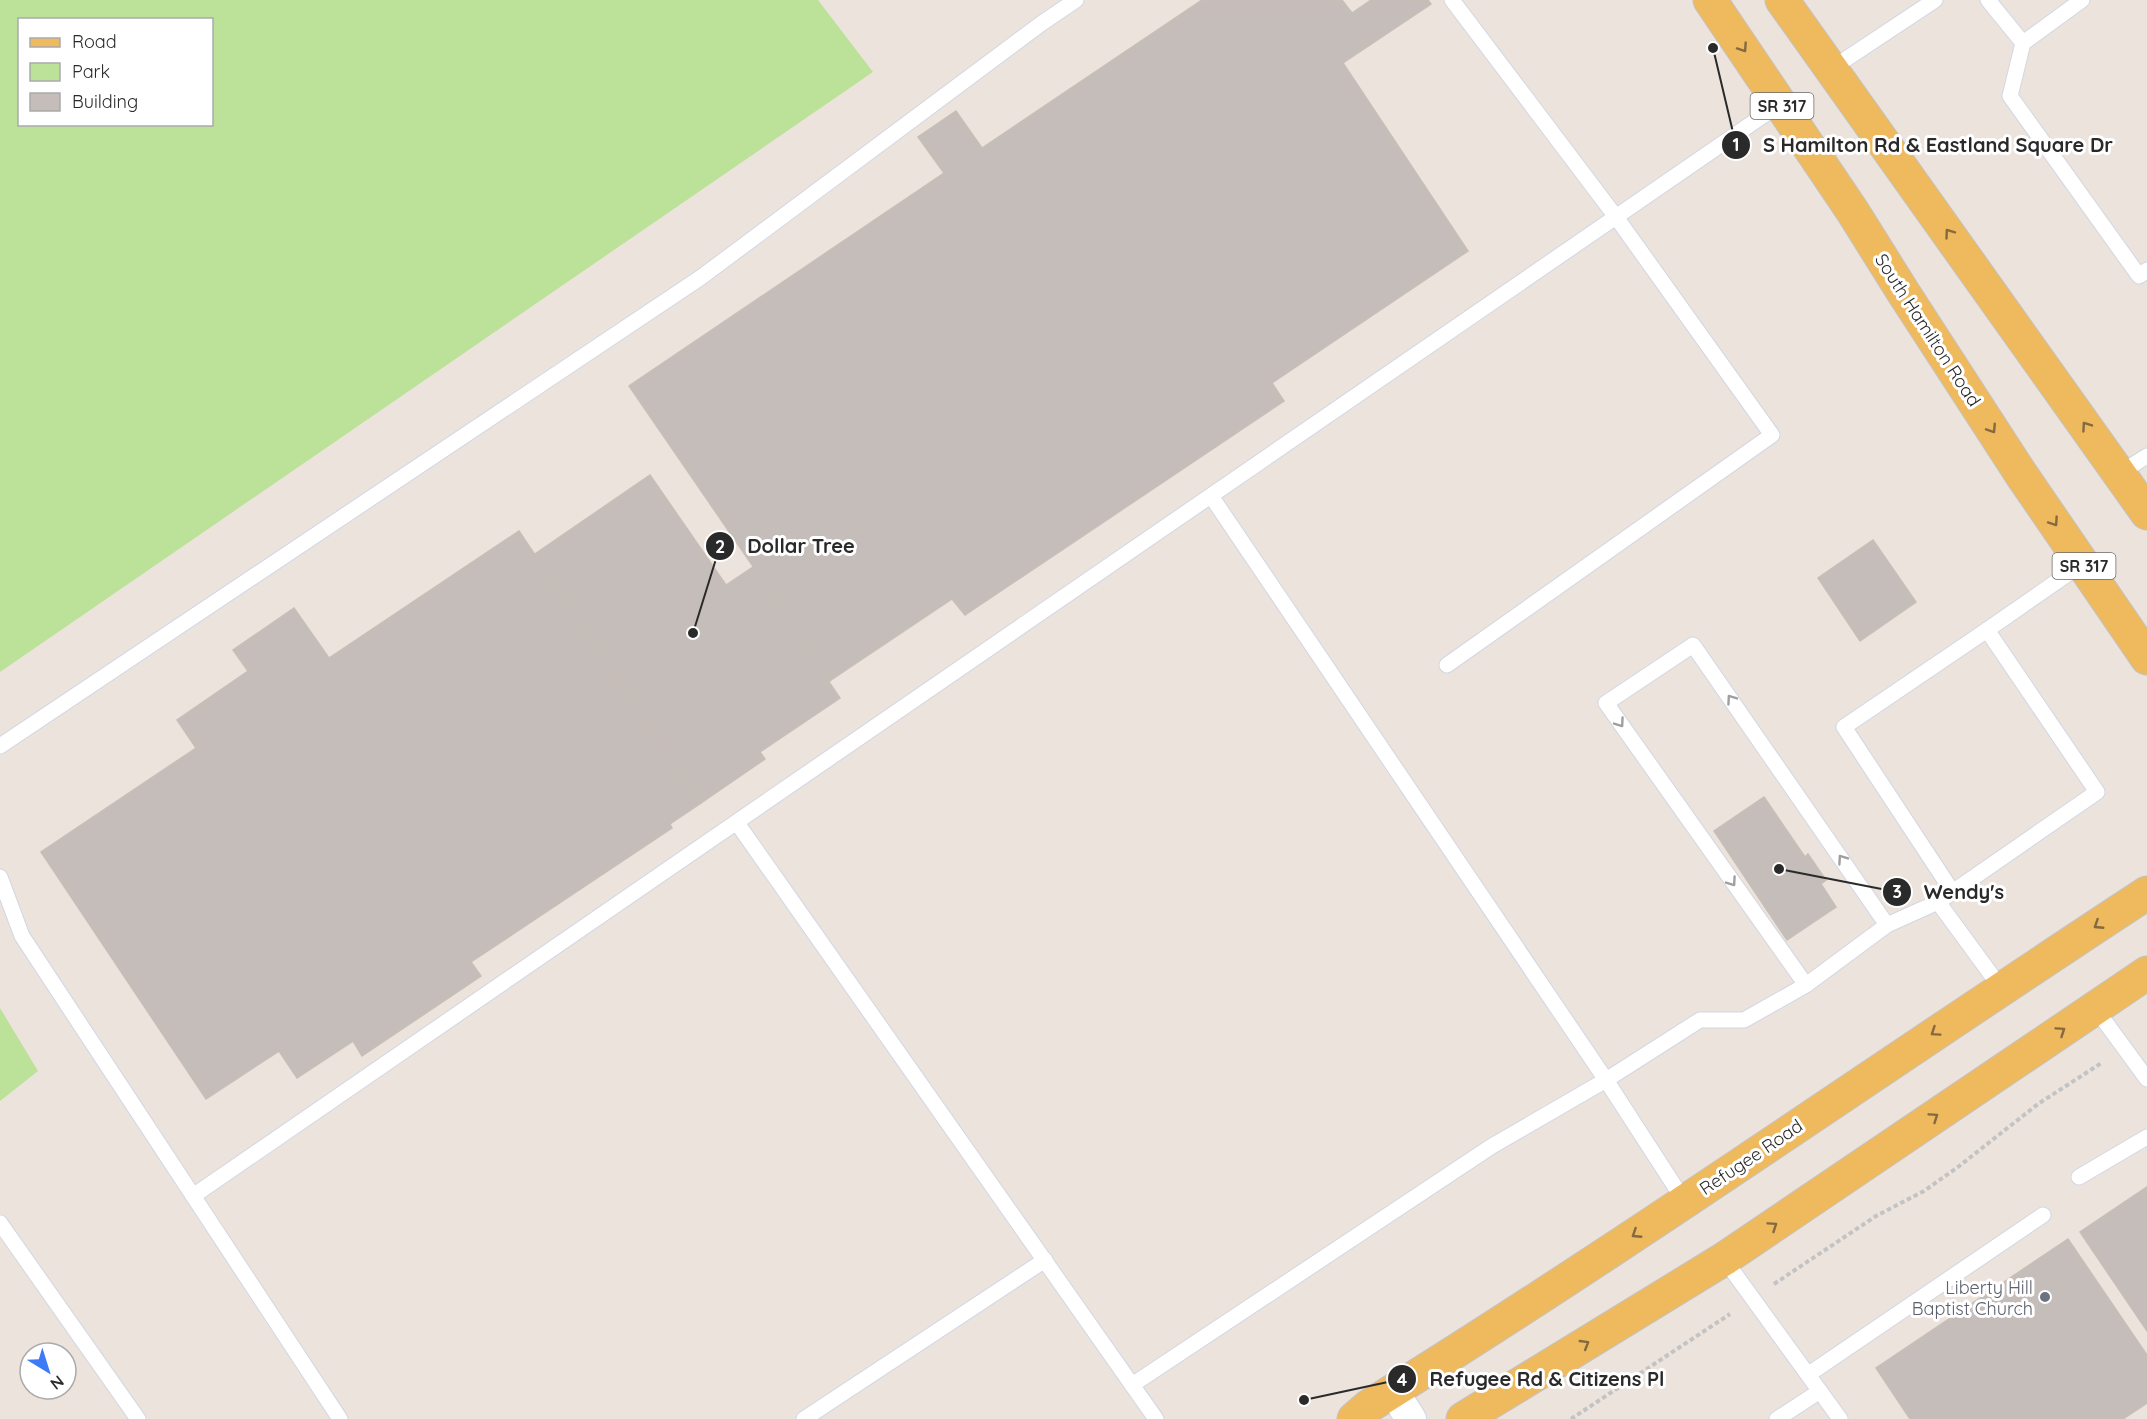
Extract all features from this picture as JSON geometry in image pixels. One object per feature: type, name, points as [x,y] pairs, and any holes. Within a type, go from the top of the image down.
[{"type":"main road","name":"South Hamilton Road","points":[[1710,0],[1854,212],[2015,465],[2147,658]]},
{"type":"main road","points":[[1782,0],[2147,513]]},
{"type":"main road","name":"Refugee Road","points":[[1354,1419],[1369,1406],[1684,1202],[2147,892]]},
{"type":"main road","points":[[1463,1419],[1724,1259],[2147,973]]},
{"type":"street","points":[[1393,1391],[1411,1419]]},
{"type":"lane","points":[[0,746],[700,278],[1076,0]]},
{"type":"lane","points":[[1447,665],[1772,435],[1616,217],[1452,0]]},
{"type":"lane","points":[[1831,69],[1935,0]]},
{"type":"lane","points":[[1988,0],[2023,43]]},
{"type":"lane","points":[[2082,0],[2023,43],[2010,96],[2139,276],[2147,270]]},
{"type":"lane","points":[[193,1196],[1780,104]]},
{"type":"lane","points":[[2120,473],[2147,456]]},
{"type":"lane","points":[[1211,496],[1606,1080],[1684,1202]]},
{"type":"lane","points":[[1952,891],[1844,727],[2082,564]]},
{"type":"lane","points":[[1132,1385],[1492,1146],[1606,1080],[1700,1020],[1744,1020],[1806,985],[1887,925],[1938,902],[2097,792],[1987,630]]},
{"type":"lane","points":[[1806,985],[1606,703],[1693,645],[1887,925]]},
{"type":"lane","points":[[737,823],[1156,1419]]},
{"type":"lane","points":[[0,877],[22,936],[340,1419]]},
{"type":"lane","points":[[1938,902],[2001,988]]},
{"type":"lane","points":[[2095,1008],[2147,1079]]},
{"type":"lane","points":[[2079,1177],[2147,1137]]},
{"type":"lane","points":[[1809,1374],[2043,1215]]},
{"type":"lane","points":[[0,1223],[138,1419]]},
{"type":"lane","points":[[1724,1259],[1840,1419]]},
{"type":"lane","points":[[804,1419],[1045,1260]]},
{"type":"lane","points":[[1777,1419],[1820,1391]]},
{"type":"path","points":[[1778,1280],[1876,1216],[1924,1191],[2038,1104],[2124,1048]]},
{"type":"path","points":[[1571,1419],[1717,1322]]},
{"type":"green space","points":[[0,0],[818,0],[873,72],[0,672]]},
{"type":"green space","points":[[0,1008],[38,1071],[0,1101]]},
{"type":"building","points":[[1202,0],[1342,0],[1352,13],[1371,0],[1428,0],[1431,4],[1343,63],[1468,251],[1272,383],[1284,401],[965,615],[952,599],[831,680],[629,386],[944,173],[918,137],[956,111],[982,148]]},
{"type":"building","points":[[650,475],[726,585],[753,567],[831,680],[829,682],[840,698],[760,752],[765,759],[701,803],[535,554]]},
{"type":"building","points":[[519,531],[701,803],[670,824],[672,828],[471,962],[481,976],[362,1056],[353,1041],[297,1078],[279,1051],[206,1099],[41,852],[196,748],[177,720],[248,671],[233,650],[294,608],[329,658]]},
{"type":"building","points":[[1873,540],[1916,602],[1860,641],[1818,578]]},
{"type":"building","points":[[1764,797],[1805,857],[1808,854],[1826,880],[1821,884],[1836,907],[1787,940],[1714,831]]},
{"type":"building","points":[[2147,1187],[2147,1331],[2080,1232]]},
{"type":"building","name":"Liberty Hill Baptist Church","points":[[2068,1239],[2147,1355],[2147,1403],[2123,1419],[1910,1419],[1876,1368]]},
{"type":"place","name":"S Hamilton Rd & Eastland Square Dr","points":[[1713,48]]},
{"type":"place","name":"Dollar Tree","points":[[693,633]]},
{"type":"place","name":"Wendy's","points":[[1779,869]]},
{"type":"place","name":"Liberty Hill Baptist Church","points":[[2045,1297]]},
{"type":"place","name":"Refugee Rd & Citizens Pl","points":[[1304,1400]]}]
